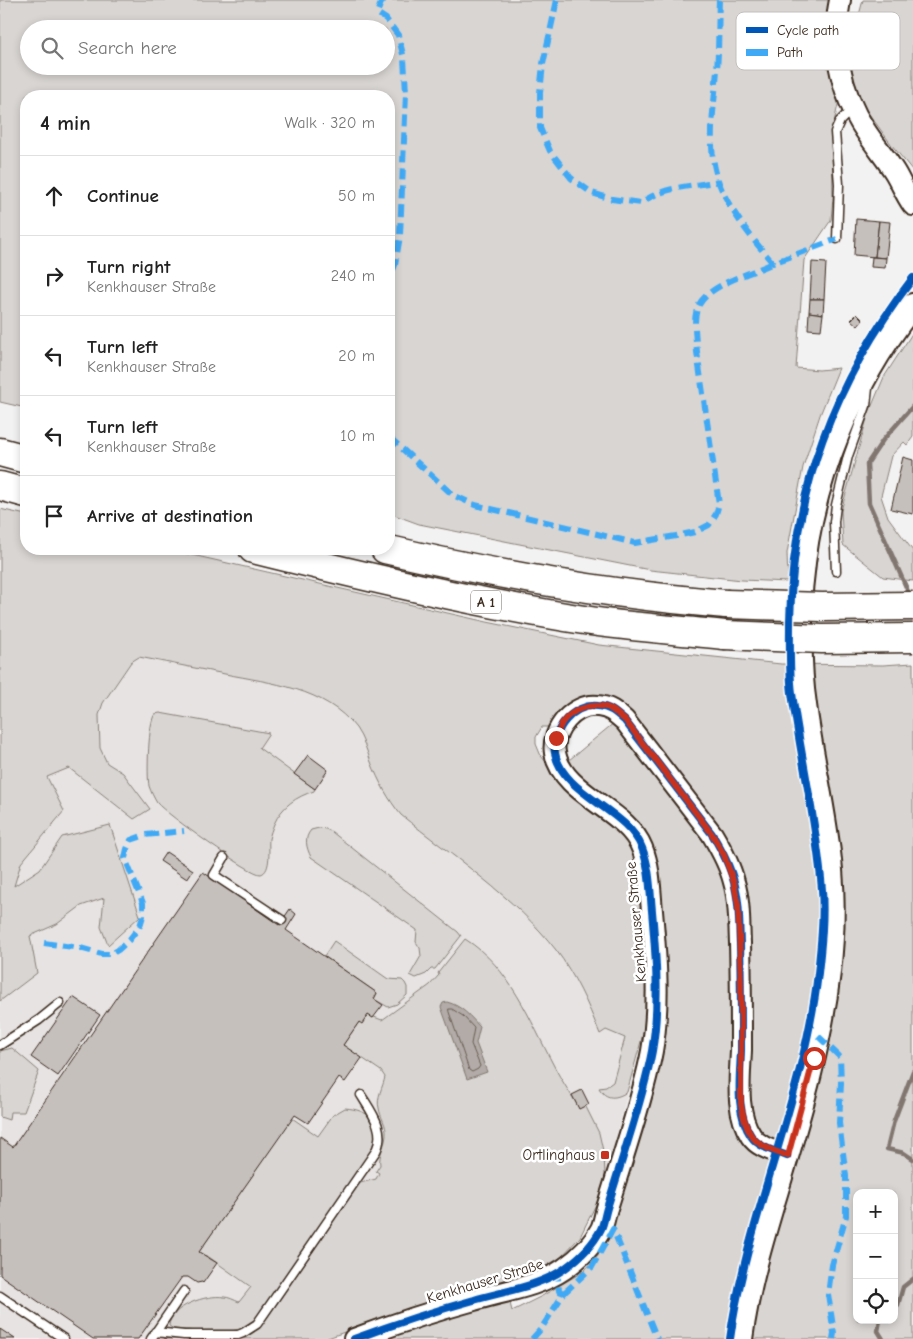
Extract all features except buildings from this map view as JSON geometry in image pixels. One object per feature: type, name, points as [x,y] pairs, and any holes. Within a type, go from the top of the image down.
[{"type":"highway","points":[[0,452],[20,457]]},
{"type":"highway","points":[[0,486],[20,491]]},
{"type":"highway","name":"A 1","points":[[395,551],[590,590],[660,599],[822,608],[913,606]]},
{"type":"highway","name":"A 1","points":[[278,555],[381,580],[500,605],[585,620],[724,635],[822,639],[913,638]]},
{"type":"main road","points":[[741,1339],[755,1267],[788,1156],[820,1028],[829,973],[833,926],[829,850],[811,750],[800,662],[802,583],[809,529],[825,470],[845,418],[882,347],[913,305]]},
{"type":"street","points":[[840,70],[853,108],[864,129],[895,173],[913,205]]},
{"type":"street","points":[[895,173],[913,188]]},
{"type":"street","name":"Kenkhauser Straße","points":[[354,1339],[448,1307],[539,1282],[562,1270],[578,1258],[600,1229],[652,1051],[656,1022],[656,982],[648,869],[642,847],[634,834],[620,820],[573,783],[561,769],[555,752],[556,738],[562,723],[582,708],[595,705],[610,708],[625,720],[712,834],[724,855],[734,883],[738,905],[741,985],[740,1092],[743,1113],[752,1137],[758,1143],[770,1150],[788,1156]]},
{"type":"lane","points":[[837,239],[839,204],[835,132],[840,121],[853,108]]},
{"type":"lane","points":[[836,570],[834,522],[836,505],[848,456],[866,406],[869,390],[866,376]]},
{"type":"lane","points":[[224,858],[214,875],[282,920]]},
{"type":"lane","points":[[0,1045],[39,1020],[60,1003]]},
{"type":"lane","points":[[153,1336],[238,1335],[257,1324],[376,1151],[380,1141],[379,1129],[371,1110],[361,1095]]},
{"type":"lane","points":[[153,1336],[184,1291]]},
{"type":"lane","points":[[0,1296],[64,1339]]},
{"type":"shaded area","points":[[0,0],[833,0],[834,12],[736,12],[736,70],[838,70],[840,96],[832,131],[833,198],[831,220],[804,260],[796,368],[819,370],[839,368],[820,415],[803,467],[787,553],[788,582],[742,580],[650,570],[419,524],[395,515],[395,90],[20,90],[20,407],[0,402]]},
{"type":"shaded area","points":[[863,0],[913,0],[913,171],[861,103],[851,74],[851,70],[900,70],[900,12],[860,12]]},
{"type":"shaded area","points":[[913,332],[913,437],[907,445],[904,442],[891,456],[881,496],[888,517],[913,551],[913,581],[883,577],[843,545],[841,511],[868,415],[884,377]]},
{"type":"shaded area","points":[[0,509],[20,514],[20,555],[192,555],[487,622],[599,645],[781,664],[883,665],[913,663],[913,1339],[377,1339],[442,1316],[492,1302],[509,1299],[512,1311],[584,1271],[598,1256],[659,1066],[663,1028],[660,951],[652,856],[645,838],[630,819],[573,772],[569,760],[626,713],[611,703],[594,698],[585,698],[568,704],[559,712],[549,727],[542,727],[536,737],[536,744],[541,756],[566,786],[621,832],[631,845],[639,862],[645,898],[648,1016],[627,1092],[623,1094],[615,1097],[608,1096],[599,1088],[606,1087],[613,1082],[625,1038],[606,1030],[600,1034],[581,990],[556,950],[540,931],[503,895],[401,815],[381,783],[363,740],[356,728],[343,715],[329,704],[313,696],[278,684],[139,657],[131,662],[103,703],[99,715],[100,748],[107,763],[123,773],[150,809],[134,819],[69,768],[47,777],[64,811],[21,863],[14,886],[40,869],[62,837],[110,825],[140,916],[108,945],[101,927],[104,898],[81,906],[57,924],[30,936],[37,973],[0,1001]]},
{"type":"shaded area","points":[[0,545],[20,552],[20,555],[27,555],[536,744],[541,756],[550,767],[648,1016],[601,1194],[580,1237],[561,1257],[541,1269],[502,1283],[466,1291],[409,1309],[325,1339],[0,1339]]},
{"type":"shaded area","points":[[160,713],[269,733],[259,748],[315,789],[290,803],[277,818],[269,837],[267,868],[261,874],[254,872],[226,855],[175,819],[157,803],[149,786],[148,760],[149,737],[153,719],[155,714]]},
{"type":"shaded area","points":[[319,828],[332,832],[458,932],[461,936],[435,969],[431,969],[426,974],[416,978],[410,975],[421,956],[420,948],[416,942],[417,930],[311,857],[307,846],[307,836],[311,830]]},
{"type":"shaded area","points":[[465,939],[495,964],[507,979],[563,1082],[579,1108],[585,1105],[599,1133],[604,1155],[605,1175],[601,1194],[580,1237],[561,1257],[541,1269],[502,1283],[466,1291],[409,1309],[325,1339],[164,1339],[241,1336],[252,1332],[269,1315],[360,1183],[376,1179],[379,1173],[376,1171],[380,1165],[380,1157],[386,1138],[386,1131],[378,1104],[385,1077],[381,1071],[343,1045],[359,1022],[368,1015],[382,1020],[430,985]]},
{"type":"shaded area","points":[[334,941],[388,979],[402,980],[407,987],[407,995],[397,1004],[388,1007],[374,999],[377,993],[324,956]]},
{"type":"shaded area","points":[[12,1048],[39,1071],[24,1112],[10,1112],[9,1120],[0,1117],[0,1051]]},
{"type":"shaded area","points":[[345,1108],[360,1111],[371,1118],[377,1129],[376,1144],[263,1311],[248,1326],[230,1331],[174,1329],[169,1326],[171,1319],[176,1313],[190,1303],[208,1297],[224,1297],[239,1302],[251,1287],[199,1252],[292,1118],[318,1136],[333,1115]]},
{"type":"water","points":[[447,1002],[469,1015],[480,1027],[476,1043],[487,1072],[467,1079],[441,1007],[443,1003]]},
{"type":"waterway","points":[[910,596],[869,503],[867,464],[883,440],[913,406]]},
{"type":"waterway","points":[[913,1071],[894,1121],[887,1149],[904,1153],[913,1159]]},
{"type":"waterway","points":[[898,1305],[903,1287],[913,1279]]},
{"type":"waterway","points":[[879,1324],[878,1331],[883,1339]]},
{"type":"marked path","points":[[384,0],[377,13],[387,20]]},
{"type":"marked path","points":[[557,0],[543,64],[540,93],[540,128],[550,151],[571,178],[592,193],[612,199],[641,203],[650,197],[668,190],[719,181]]},
{"type":"marked path","points":[[719,0],[718,60],[712,121],[712,147],[716,173],[725,196],[748,232],[773,263],[837,239]]},
{"type":"marked path","points":[[395,31],[398,35],[404,58],[406,93],[400,236],[395,265]]},
{"type":"marked path","points":[[395,442],[453,495],[475,505],[635,543],[695,532],[709,525],[716,514],[719,504],[697,352],[695,325],[697,309],[702,300],[719,286],[773,263]]},
{"type":"marked path","points":[[44,943],[80,948],[102,954],[111,954],[118,950],[140,926],[143,916],[143,903],[125,858],[131,840],[145,835],[184,831]]},
{"type":"marked path","points":[[818,1036],[840,1057],[839,1123],[846,1176],[846,1216],[832,1265],[828,1294],[834,1333],[833,1339]]},
{"type":"marked path","points":[[564,1293],[592,1267],[613,1229],[657,1339]]},
{"type":"marked path","points":[[532,1339],[541,1329],[564,1293],[559,1291],[558,1278],[553,1275]]},
{"type":"cycle path","points":[[730,1339],[749,1247],[801,1065],[811,1020],[821,942],[823,900],[820,865],[790,675],[790,621],[793,573],[799,527],[809,483],[823,439],[840,398],[861,357],[885,317],[913,278]]},
{"type":"cycle path","points":[[354,1339],[429,1313],[543,1280],[564,1269],[580,1256],[594,1241],[602,1227],[646,1079],[652,1051],[657,998],[656,963],[649,879],[647,863],[642,848],[634,834],[623,823],[570,780],[560,768],[555,753],[555,744],[561,727],[573,713],[581,709],[589,706],[606,708],[625,721],[712,834],[725,857],[736,890],[739,912],[740,1094],[743,1116],[746,1127],[754,1140],[768,1149],[787,1156]]},
{"type":"place","name":"Ortlinghaus","points":[[605,1155]]},
{"type":"route","points":[[556,738],[562,723],[582,708],[595,705],[610,708],[625,720],[712,834],[724,855],[734,883],[740,933],[741,1104],[745,1121],[752,1137],[764,1147],[788,1156],[814,1058]]}]
